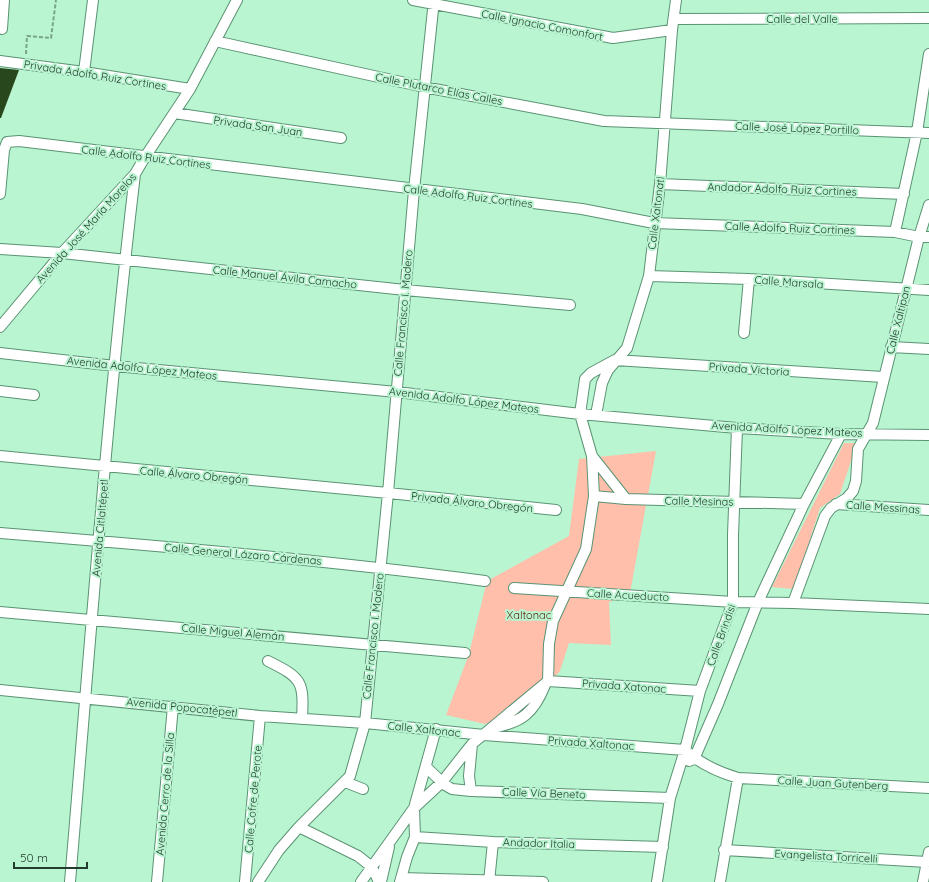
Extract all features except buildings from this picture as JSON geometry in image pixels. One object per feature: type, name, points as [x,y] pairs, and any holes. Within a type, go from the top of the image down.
[{"type":"street","points":[[2,29],[4,0]]},
{"type":"street","points":[[84,72],[93,0]]},
{"type":"street","name":"Avenida José María Morelos","points":[[0,327],[62,253],[135,174],[190,89],[237,0]]},
{"type":"street","name":"Calle Ignacio Comonfort","points":[[413,0],[434,2],[613,38],[672,30]]},
{"type":"street","name":"Calle Xaltonatl","points":[[596,415],[602,383],[615,360],[620,357],[627,348],[648,276],[660,184],[672,30],[676,0]]},
{"type":"street","name":"Calle Francisco I. Madero","points":[[258,882],[279,850],[299,826],[350,776],[365,723],[388,493],[414,190],[434,2]]},
{"type":"street","name":"Calle del Valle","points":[[674,19],[929,18]]},
{"type":"street","name":"Calle Plutarco Elías Calles","points":[[215,41],[424,87],[604,121],[665,124]]},
{"type":"street","points":[[895,232],[917,132],[929,54]]},
{"type":"street","name":"Privada Adolfo Ruiz Cortines","points":[[0,61],[84,72],[190,89]]},
{"type":"street","name":"Privada San Juan","points":[[174,114],[342,138]]},
{"type":"street","name":"Calle José López Portillo","points":[[665,124],[929,133]]},
{"type":"street","name":"Calle Adolfo Ruiz Cortines","points":[[0,194],[4,150],[7,142],[19,141],[414,190],[582,209],[654,223],[895,232],[924,237]]},
{"type":"street","name":"Avenida Citlaltépetl","points":[[70,882],[105,467],[135,174]]},
{"type":"street","name":"Andador Adolfo Ruiz Cortines","points":[[660,184],[904,194]]},
{"type":"street","name":"Calle Xaltipan","points":[[793,603],[820,526],[825,516],[836,504],[847,498],[853,491],[856,481],[858,449],[873,423],[883,377],[906,289],[924,237],[929,205]]},
{"type":"street","name":"Calle Manuel Ávila Camacho","points":[[0,249],[62,253],[405,290],[570,305]]},
{"type":"street","name":"Calle Marsala","points":[[648,276],[749,279],[929,290]]},
{"type":"street","points":[[744,333],[749,279]]},
{"type":"street","points":[[891,347],[929,349]]},
{"type":"street","name":"Avenida Adolfo López Mateos","points":[[0,353],[115,366],[397,392],[580,414],[737,428],[841,434],[866,433],[929,435]]},
{"type":"street","points":[[361,882],[414,808],[442,782],[472,744],[547,682],[549,644],[553,621],[586,549],[594,496],[592,456],[580,414],[584,379],[591,372],[615,360]]},
{"type":"street","name":"Privada Victoria","points":[[615,360],[883,377]]},
{"type":"street","points":[[0,391],[34,395]]},
{"type":"street","name":"Calle Brindisi","points":[[657,882],[664,847],[670,798],[685,750],[700,691],[733,602],[733,534],[737,428]]},
{"type":"street","points":[[758,602],[804,504],[841,434]]},
{"type":"street","name":"Calle Álvaro Obregón","points":[[0,456],[388,493]]},
{"type":"street","points":[[592,456],[626,499]]},
{"type":"street","name":"Privada Álvaro Obregón","points":[[388,493],[556,510]]},
{"type":"street","name":"Calle Mesinas","points":[[594,496],[626,499],[804,504]]},
{"type":"street","name":"Calle Messinas","points":[[836,504],[929,510]]},
{"type":"street","name":"Calle General Lázaro Cárdenas","points":[[0,533],[380,567],[485,581]]},
{"type":"street","name":"Calle Acueducto","points":[[514,588],[733,602],[929,609]]},
{"type":"street","name":"Calle Brindisi","points":[[694,758],[718,704],[758,602]]},
{"type":"street","name":"Calle Miguel Alemán","points":[[0,612],[465,653]]},
{"type":"street","points":[[268,661],[290,672],[297,679],[302,688],[302,718]]},
{"type":"street","name":"Privada Xatonac","points":[[547,682],[700,691]]},
{"type":"street","name":"Avenida Popocatépetl","points":[[0,690],[173,706],[260,716],[365,723]]},
{"type":"street","name":"Avenida Cerro de la Silla","points":[[156,882],[173,706]]},
{"type":"street","name":"Calle Cofre de Perote","points":[[245,882],[260,716]]},
{"type":"street","name":"Calle Xaltonac","points":[[365,723],[488,732]]},
{"type":"street","points":[[436,729],[414,808],[415,837],[400,880],[544,882]]},
{"type":"street","name":"Privada Xaltonac","points":[[488,732],[685,750]]},
{"type":"street","points":[[471,791],[469,776],[472,744]]},
{"type":"street","points":[[685,750],[694,758],[722,773],[738,778],[724,850],[720,882]]},
{"type":"street","points":[[680,766],[694,758]]},
{"type":"street","name":"Calle Vía Beneto","points":[[426,767],[442,782],[452,788],[471,791],[670,798]]},
{"type":"street","name":"Calle Juan Gutenberg","points":[[738,778],[929,788]]},
{"type":"street","points":[[344,782],[363,789]]},
{"type":"street","points":[[299,826],[358,856],[372,867],[380,882]]},
{"type":"street","name":"Andador Italia","points":[[415,837],[492,842],[664,847]]},
{"type":"street","points":[[380,882],[390,842]]},
{"type":"street","points":[[489,881],[492,842]]},
{"type":"street","name":"Evangelista Torricelli","points":[[724,850],[928,857]]},
{"type":"street","points":[[923,882],[928,857]]},
{"type":"path","points":[[25,64],[27,36],[51,38],[56,0]]},
{"type":"green space","points":[[844,443],[857,443],[840,494],[820,508],[794,589],[772,587]]},
{"type":"green space","name":"Xaltonac","points":[[656,451],[630,593],[609,602],[611,645],[569,643],[560,671],[527,710],[485,724],[446,715],[469,654],[487,581],[569,536],[579,459]]}]
